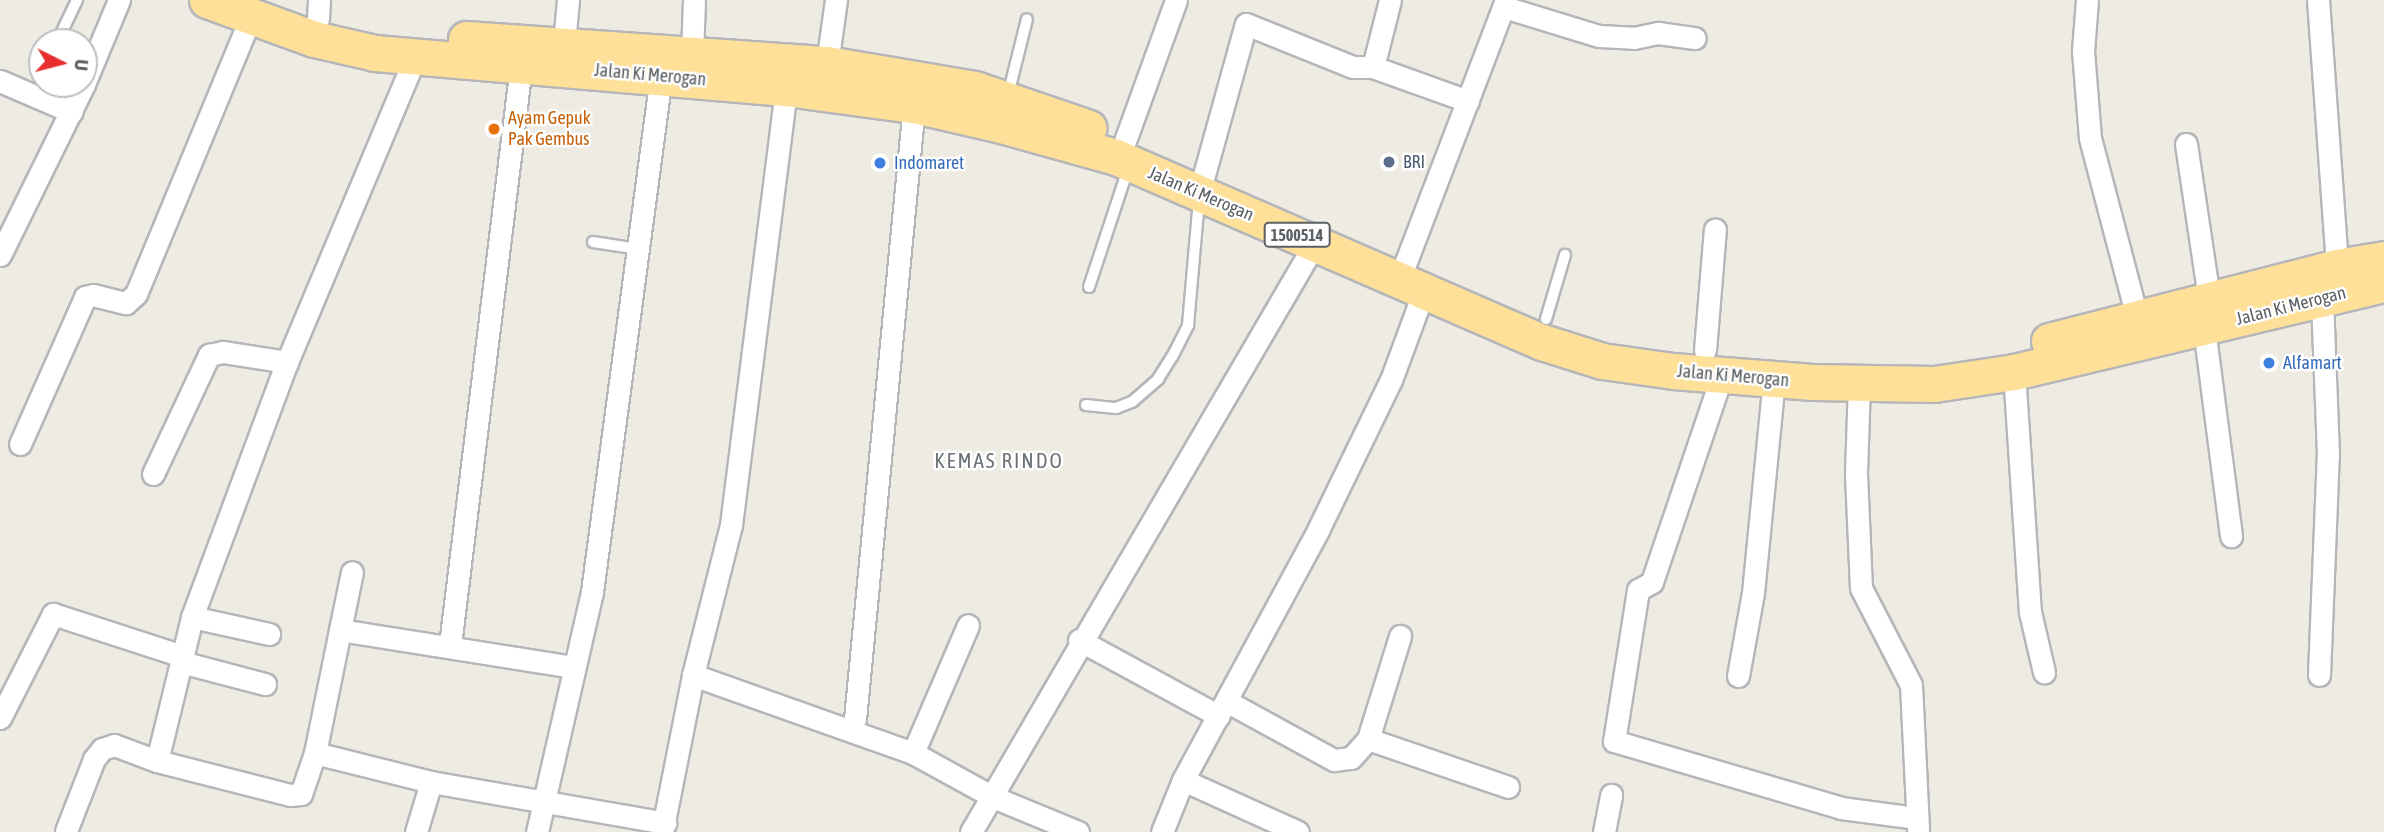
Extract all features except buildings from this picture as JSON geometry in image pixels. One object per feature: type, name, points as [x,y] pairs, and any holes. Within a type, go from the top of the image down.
[{"type":"highway","name":"Jalan Ki Merogan","points":[[207,0],[255,9],[318,9],[466,39],[564,43],[827,64],[1127,152]]},
{"type":"highway","name":"Jalan Ki Merogan","points":[[255,9],[314,39],[415,58],[786,88],[1007,97],[1410,277],[1542,342],[1602,361],[1943,361],[2008,351],[2137,317],[2206,313],[2322,299],[2384,284]]},
{"type":"highway","name":"Jalan Ki Merogan","points":[[1202,182],[1315,243],[1410,277],[1605,339],[1774,379],[1934,384],[2014,372],[2206,313],[2337,267],[2384,259]]},
{"type":"street","points":[[98,50],[119,0]]},
{"type":"street","points":[[564,43],[568,0]]},
{"type":"street","points":[[692,53],[694,0]]},
{"type":"street","points":[[827,64],[836,0]]},
{"type":"street","points":[[1127,152],[1176,0]]},
{"type":"street","points":[[1373,67],[1391,0]]},
{"type":"street","points":[[2087,0],[2083,51],[2090,138],[2137,317]]},
{"type":"street","points":[[2318,0],[2337,267]]},
{"type":"street","points":[[1163,832],[1183,780],[1223,709],[1391,380],[1410,277],[1468,101],[1505,4],[1599,36],[1634,38],[1658,33],[1695,38]]},
{"type":"street","points":[[20,444],[85,297],[93,295],[126,303],[136,294],[255,9]]},
{"type":"street","points":[[1202,182],[1246,24],[1353,67],[1373,67],[1468,101]]},
{"type":"street","points":[[157,761],[192,617],[287,362],[415,58]]},
{"type":"street","points":[[450,645],[521,66]]},
{"type":"street","points":[[537,832],[592,592],[661,76]]},
{"type":"street","points":[[0,81],[72,112]]},
{"type":"street","points":[[315,753],[431,782],[544,799],[664,827],[693,675],[731,526],[786,88]]},
{"type":"street","points":[[855,719],[915,92]]},
{"type":"street","points":[[0,255],[78,98]]},
{"type":"street","points":[[2186,144],[2231,536]]},
{"type":"street","points":[[1715,229],[1714,363],[1652,582],[1638,590],[1614,741],[1841,808],[1917,825],[1912,685],[1861,588],[1856,474],[1859,383]]},
{"type":"street","points":[[971,832],[1079,640],[1315,243]]},
{"type":"street","points":[[2319,675],[2328,442],[2322,299]]},
{"type":"street","points":[[153,474],[209,355],[223,352],[287,362]]},
{"type":"street","points":[[2014,372],[2030,612],[2044,672]]},
{"type":"street","points":[[1738,676],[1753,593],[1774,379]]},
{"type":"street","points":[[66,831],[102,749],[121,746],[157,761],[290,795],[306,790],[352,572]]},
{"type":"street","points":[[0,718],[53,614],[182,659],[265,684]]},
{"type":"street","points":[[192,617],[269,634]]},
{"type":"street","points":[[913,753],[968,625]]},
{"type":"street","points":[[340,630],[450,645],[573,667]]},
{"type":"street","points":[[1079,640],[1335,760],[1351,758],[1368,738],[1400,636]]},
{"type":"street","points":[[693,675],[913,753],[993,797],[1078,832]]},
{"type":"street","points":[[1368,738],[1508,787]]},
{"type":"street","points":[[1183,780],[1298,832]]},
{"type":"street","points":[[416,832],[431,782]]},
{"type":"street","points":[[1604,832],[1611,795]]},
{"type":"lane","points":[[64,28],[77,0]]},
{"type":"lane","points":[[1007,97],[1027,19]]},
{"type":"lane","points":[[1089,287],[1127,152]]},
{"type":"lane","points":[[1086,405],[1116,408],[1132,402],[1158,379],[1172,357],[1188,325],[1202,182]]},
{"type":"lane","points":[[593,242],[639,249]]},
{"type":"lane","points":[[1546,319],[1565,255]]},
{"type":"place","name":"Ayam Gepuk Pak Gembus","points":[[494,129]]},
{"type":"place","name":"BRI","points":[[1389,162]]},
{"type":"place","name":"Indomaret","points":[[880,163]]},
{"type":"place","name":"Alfamart","points":[[2269,363]]},
{"type":"district","name":"KEMAS RINDO","points":[[999,460]]}]
